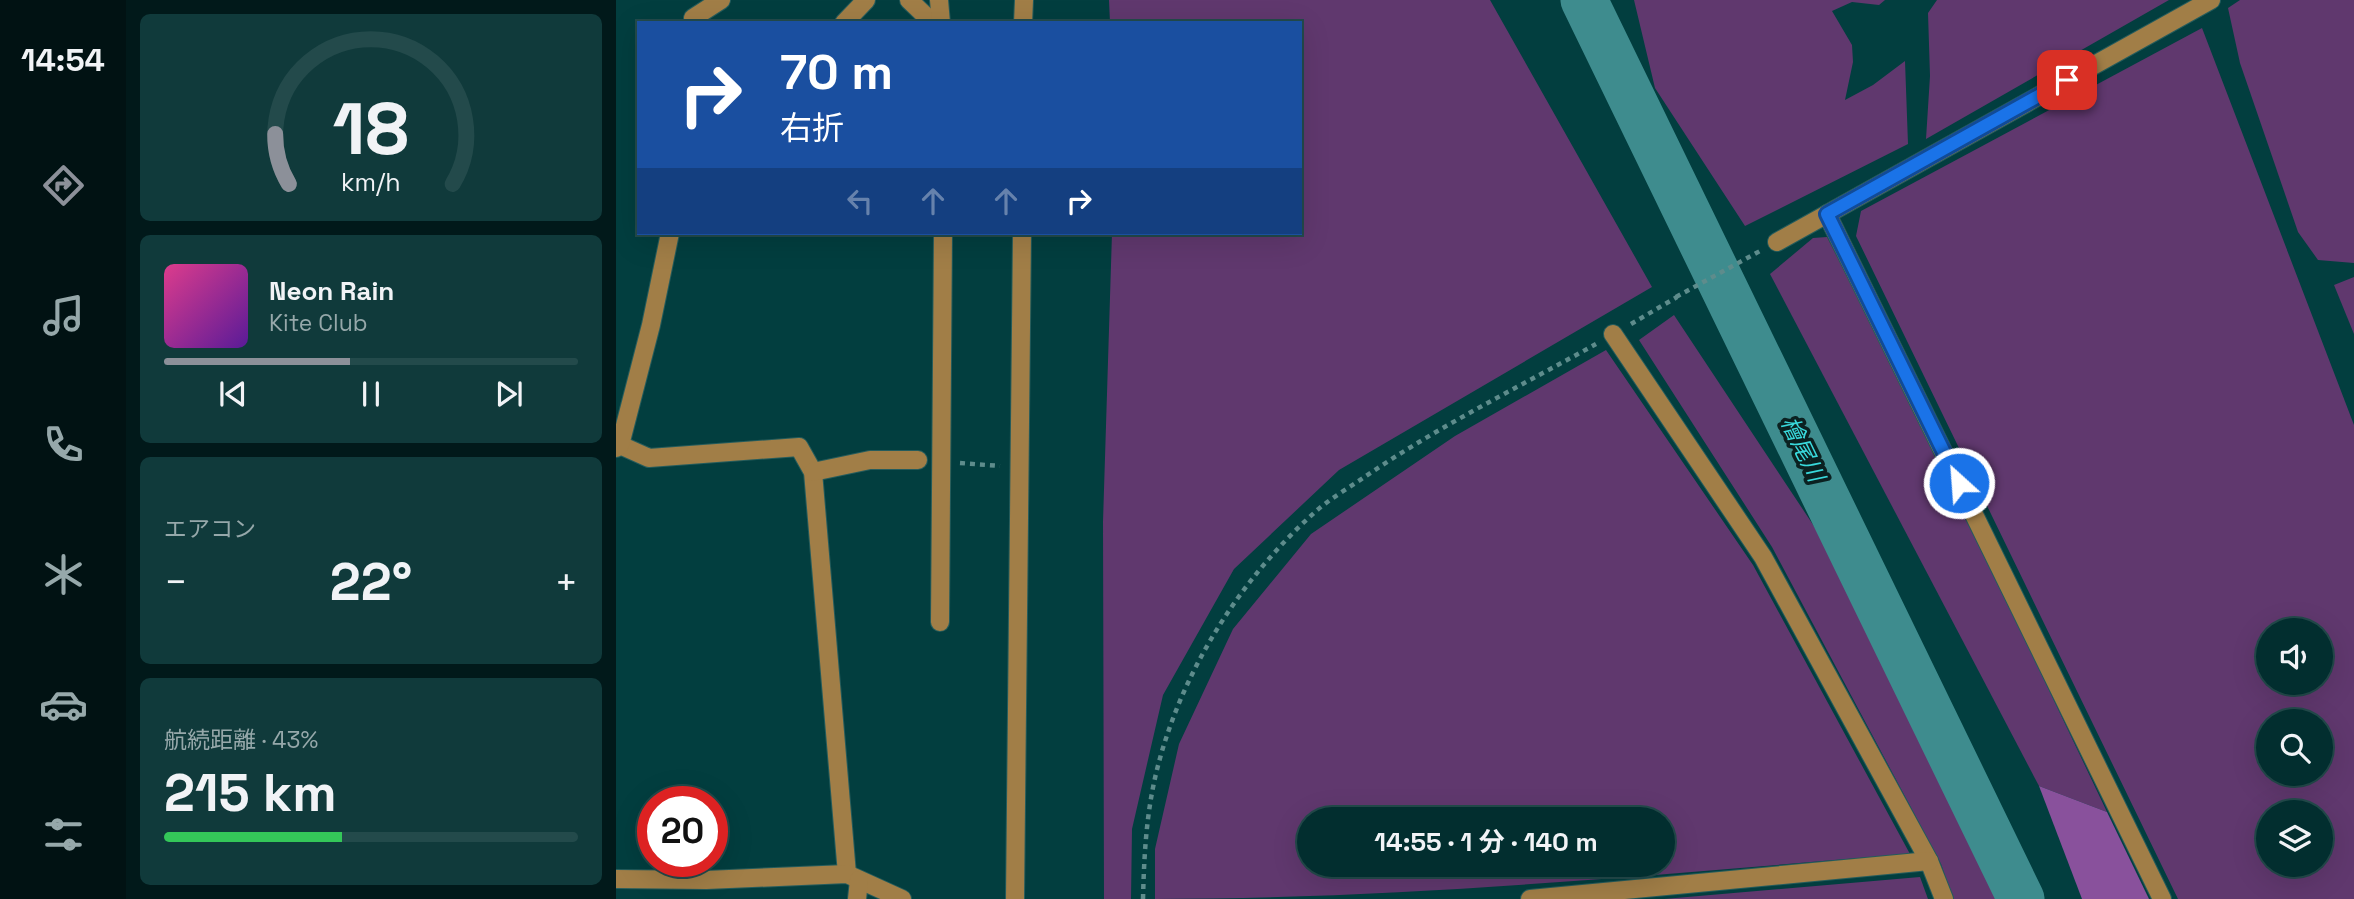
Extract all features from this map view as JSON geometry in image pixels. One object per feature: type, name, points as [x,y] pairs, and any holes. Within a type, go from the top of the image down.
[{"type":"street","points":[[687,0],[694,20],[720,0]]},
{"type":"street","points":[[846,21],[866,0]]},
{"type":"street","points":[[909,0],[931,21]]},
{"type":"street","points":[[939,0],[941,21]]},
{"type":"street","points":[[1023,21],[1024,0]]},
{"type":"street","points":[[1777,242],[2211,0]]},
{"type":"street","points":[[1827,214],[2162,899]]},
{"type":"street","points":[[670,235],[651,325],[618,446],[649,458],[799,447],[813,472],[857,899]]},
{"type":"street","points":[[940,622],[943,235]]},
{"type":"street","points":[[1015,899],[1022,235]]},
{"type":"street","points":[[1613,334],[1763,557],[1929,861],[1944,899]]},
{"type":"street","points":[[813,472],[870,460],[918,460]]},
{"type":"street","points":[[1530,899],[1929,861]]},
{"type":"street","points":[[616,878],[706,880],[853,877],[902,899]]},
{"type":"path","points":[[1143,899],[1144,844],[1155,778],[1175,710],[1251,576],[1315,511],[1395,456],[1777,242]]},
{"type":"path","points":[[941,462],[1020,467]]},
{"type":"shaded area","points":[[1109,0],[1490,0],[1652,287],[1339,470],[1234,569],[1163,695],[1132,829],[1131,899],[1104,899],[1103,522],[1112,235],[1302,235],[1302,21],[1110,21]]},
{"type":"shaded area","points":[[1634,0],[1885,0],[1879,5],[1852,2],[1832,11],[1852,45],[1853,62],[1845,100],[1873,85],[1905,61],[1908,144],[1745,226],[1655,88]]},
{"type":"shaded area","points":[[1937,0],[2169,0],[1926,139],[1930,76],[1928,13]]},
{"type":"shaded area","points":[[2240,0],[2354,0],[2354,263],[2318,260],[2298,232],[2240,63],[2228,8]]},
{"type":"shaded area","points":[[2202,28],[2354,425],[2354,899],[2178,899],[1856,236],[1861,211]]},
{"type":"shaded area","points":[[1827,237],[1915,408],[2107,812],[2039,786],[1770,274],[1813,238]]},
{"type":"shaded area","points":[[2354,277],[2354,334],[2334,285]]},
{"type":"shaded area","points":[[1674,315],[1849,579],[2010,899],[1953,899],[1941,864],[1772,547],[1639,340]]},
{"type":"shaded area","points":[[1606,350],[1753,565],[1910,854],[1675,873],[1675,807],[1297,807],[1297,877],[1627,877],[1344,895],[1155,899],[1155,849],[1179,744],[1233,629],[1311,534],[1455,436]]},
{"type":"shaded area","points":[[2039,786],[2107,812],[2149,899],[2082,899]]},
{"type":"shaded area","points":[[1920,877],[1928,899],[1664,899]]},
{"type":"waterway","name":"檜尾川","points":[[1584,0],[2021,899]]},
{"type":"waterway","points":[[1591,12],[1594,0]]},
{"type":"route","points":[[1959,483],[1827,214],[2067,80]]}]
